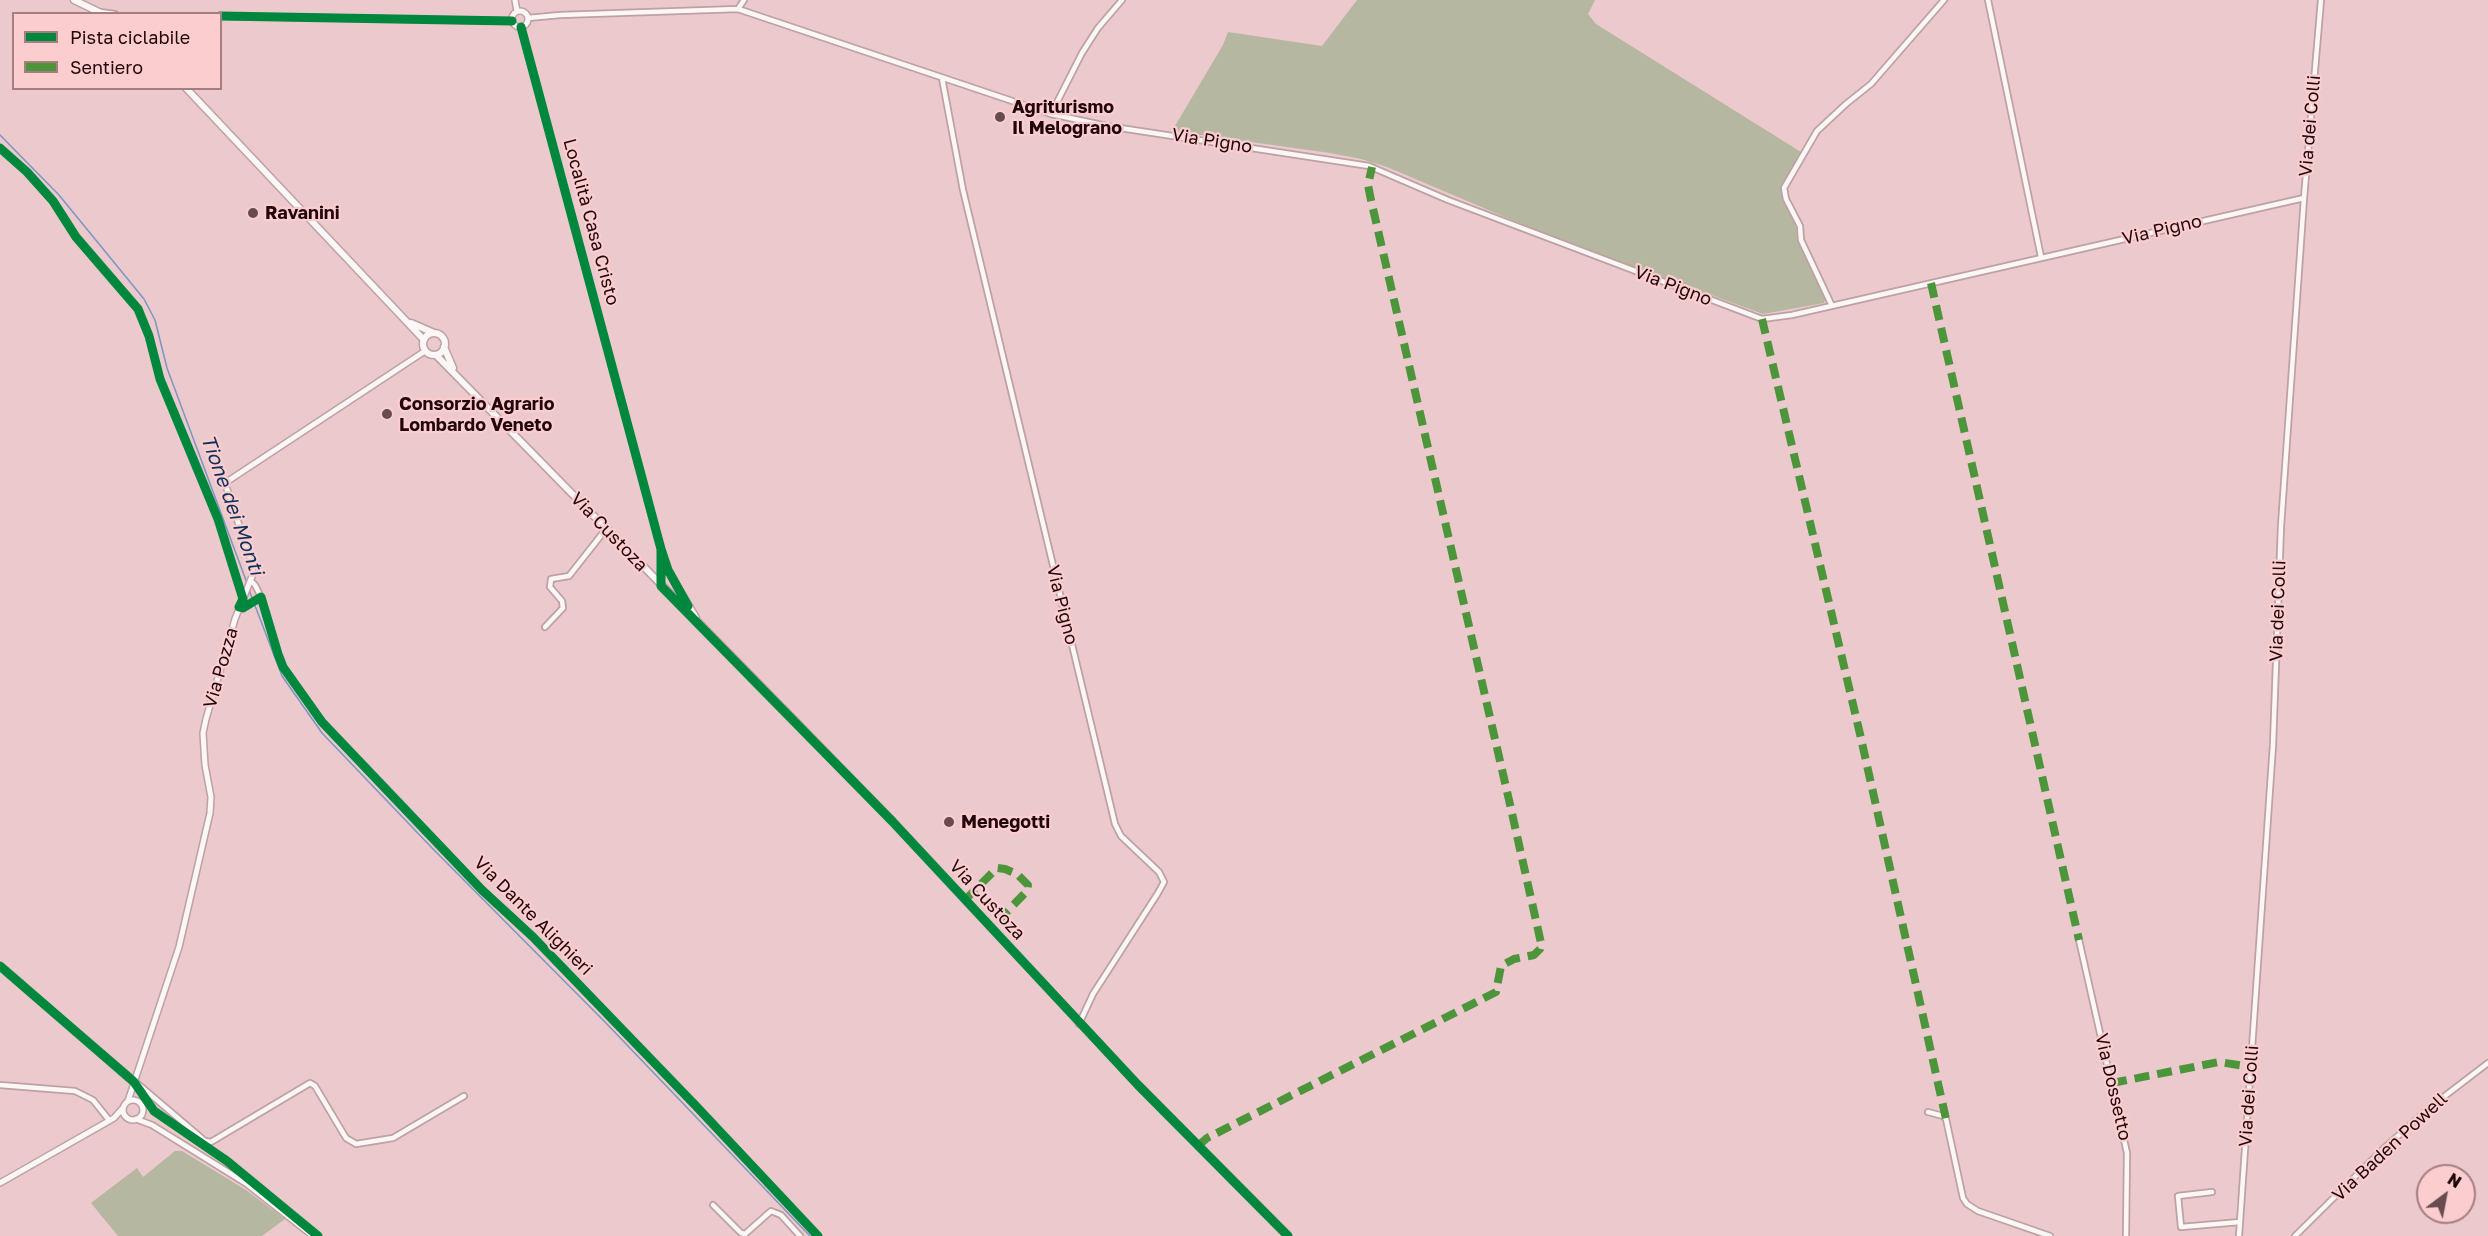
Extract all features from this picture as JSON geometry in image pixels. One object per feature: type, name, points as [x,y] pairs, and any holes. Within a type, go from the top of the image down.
[{"type":"main road","points":[[74,0],[101,12]]},
{"type":"main road","name":"Via Custoza","points":[[188,90],[424,340]]},
{"type":"main road","name":"Via Custoza","points":[[405,319],[442,338],[454,372]]},
{"type":"main road","points":[[425,351],[424,340],[428,335],[435,334]]},
{"type":"main road","points":[[436,355],[444,346]]},
{"type":"main road","name":"Via Custoza","points":[[425,351],[436,355],[454,372],[892,821],[1079,1024],[1288,1236]]},
{"type":"street","points":[[515,0],[517,11]]},
{"type":"street","points":[[738,9],[744,0]]},
{"type":"street","points":[[1051,114],[1070,73],[1086,46],[1105,18],[1122,0]]},
{"type":"street","points":[[1832,306],[1802,240],[1800,226],[1786,199],[1784,188],[1817,131],[1871,84],[1944,0]]},
{"type":"street","points":[[1988,0],[2041,257]]},
{"type":"street","name":"Via dei Colli","points":[[2239,1236],[2273,745],[2281,526],[2304,198],[2321,0]]},
{"type":"street","name":"Via Pigno","points":[[528,18],[738,9],[1051,114],[1107,126],[1369,166],[1459,204],[1762,319],[1792,315],[2304,198]]},
{"type":"street","points":[[517,11],[524,12],[528,18],[526,24],[521,27],[516,27],[512,21],[512,16],[517,11]]},
{"type":"street","points":[[222,16],[512,21]]},
{"type":"street","name":"Località Casa Cristo","points":[[521,27],[661,549]]},
{"type":"street","name":"Via Pigno","points":[[942,78],[963,190],[1115,824],[1121,836],[1159,872],[1164,882],[1093,994],[1079,1024]]},
{"type":"street","points":[[250,583],[253,574],[251,561],[225,486],[227,481],[425,351]]},
{"type":"street","points":[[545,627],[563,608],[562,601],[550,587],[551,579],[569,576],[606,530]]},
{"type":"street","points":[[661,549],[661,586]]},
{"type":"street","points":[[661,549],[668,570],[687,605],[708,633]]},
{"type":"street","points":[[646,571],[661,559]]},
{"type":"street","points":[[661,586],[669,579],[668,570]]},
{"type":"street","name":"Via Pozza","points":[[128,1101],[179,947],[205,838],[211,797],[205,765],[203,732],[214,688],[250,583]]},
{"type":"street","name":"Via Dante Alighieri","points":[[250,583],[255,585],[261,597],[284,667],[322,722],[482,890],[533,937],[818,1236]]},
{"type":"street","name":"Via Dossetto","points":[[2079,940],[2127,1153],[2126,1236]]},
{"type":"street","points":[[11,976],[205,1141],[211,1142],[310,1083],[315,1086],[346,1138],[356,1144],[393,1138],[464,1096]]},
{"type":"street","name":"Via Baden Powell","points":[[2295,1236],[2382,1150],[2433,1104],[2488,1063]]},
{"type":"street","points":[[0,1085],[75,1091],[93,1100],[111,1119],[136,1119],[152,1125],[248,1184],[313,1236]]},
{"type":"street","points":[[133,1089],[142,1105],[143,1112],[152,1125]]},
{"type":"street","points":[[0,1184],[111,1119],[128,1101],[139,1101]]},
{"type":"street","points":[[123,1108],[128,1119]]},
{"type":"street","points":[[136,1119],[143,1112]]},
{"type":"street","points":[[1928,1112],[1946,1119],[1967,1204],[2050,1236]]},
{"type":"street","points":[[2212,1192],[2178,1196],[2181,1227],[2240,1222]]},
{"type":"street","points":[[713,1205],[741,1233],[745,1234],[771,1211],[781,1215],[800,1236]]},
{"type":"green space","points":[[1357,0],[1595,0],[1588,14],[1596,24],[1801,152],[1781,189],[1781,194],[1795,221],[1798,242],[1826,296],[1824,303],[1763,314],[1545,234],[1387,167],[1330,153],[1172,131],[1223,45],[1228,32],[1322,46]]},
{"type":"green space","points":[[175,1151],[182,1151],[246,1190],[285,1219],[262,1236],[118,1236],[91,1203],[137,1168],[143,1177]]},
{"type":"waterway","name":"Tione dei Monti","points":[[0,135],[59,195],[144,299],[155,320],[167,368],[247,583]]},
{"type":"waterway","name":"Tione dei Monti","points":[[249,590],[282,676],[322,733],[433,849],[605,1022],[810,1236]]},
{"type":"marked path","points":[[1198,1146],[1207,1138],[1496,992],[1501,966],[1514,959],[1534,955],[1540,949],[1541,943],[1509,800],[1371,200],[1368,185],[1372,167]]},
{"type":"marked path","points":[[1931,283],[2079,940]]},
{"type":"marked path","points":[[1762,319],[1860,734],[1946,1119]]},
{"type":"marked path","points":[[965,900],[997,868],[1017,874],[1028,885],[1027,891],[991,928]]},
{"type":"marked path","points":[[2112,1083],[2219,1062],[2251,1067]]},
{"type":"cycle path","points":[[222,16],[512,21]]},
{"type":"cycle path","points":[[521,27],[661,549],[668,570],[688,606]]},
{"type":"cycle path","points":[[0,148],[27,172],[53,201],[76,237],[138,309],[149,336],[160,379],[218,519],[243,599],[239,607]]},
{"type":"cycle path","points":[[661,549],[661,586],[892,821],[1138,1085],[1288,1236]]},
{"type":"cycle path","points":[[239,607],[243,608],[261,597],[283,667],[322,722],[482,890],[533,937],[818,1236]]},
{"type":"cycle path","points":[[0,966],[134,1082],[154,1111],[227,1161],[318,1236]]},
{"type":"place","name":"Agriturismo Il Melograno","points":[[1000,117]]},
{"type":"place","name":"Ravanini","points":[[253,213]]},
{"type":"place","name":"Consorzio Agrario Lombardo Veneto","points":[[387,414]]},
{"type":"place","name":"Menegotti","points":[[949,822]]}]
